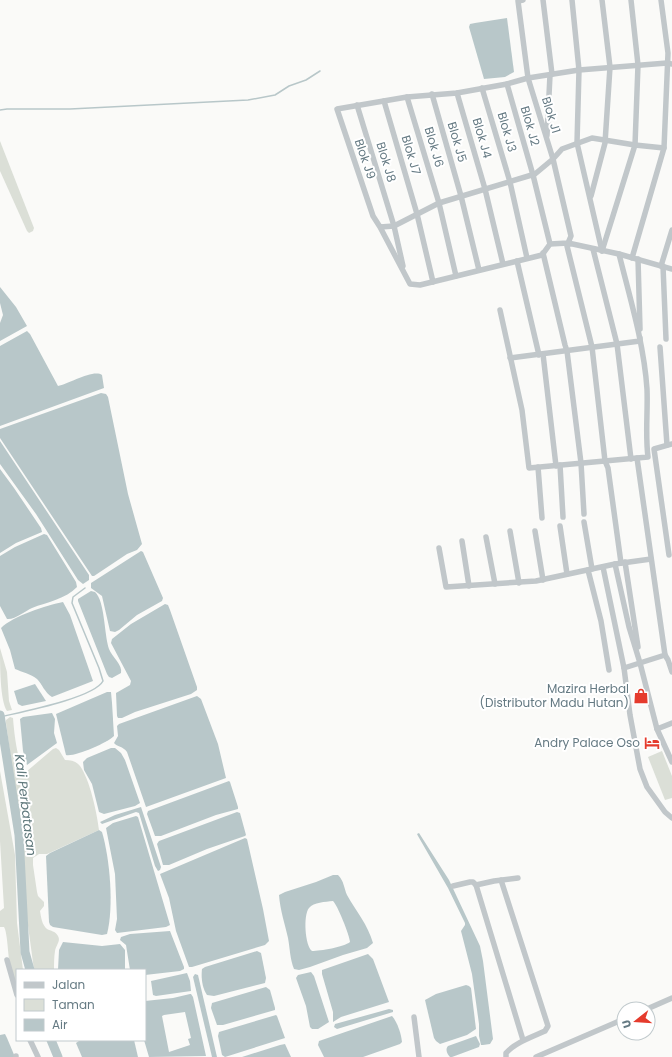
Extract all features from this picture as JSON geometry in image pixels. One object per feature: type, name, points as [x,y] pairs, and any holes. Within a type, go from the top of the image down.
[{"type":"street","name":"Blok J1","points":[[522,0],[518,1],[528,78],[553,159],[571,236],[567,246],[592,347],[605,461],[608,468],[640,663]]},
{"type":"street","points":[[543,0],[551,75],[547,139]]},
{"type":"street","points":[[572,0],[580,70],[577,143],[602,251]]},
{"type":"street","points":[[590,196],[605,140],[610,68],[602,0]]},
{"type":"street","points":[[602,251],[635,145],[638,65],[631,0]]},
{"type":"street","points":[[500,310],[522,410],[529,468],[648,457],[646,441],[647,389],[640,341],[635,259],[664,148],[670,64],[661,0]]},
{"type":"street","points":[[357,105],[432,94],[457,93],[507,84],[528,78],[580,70],[670,64]]},
{"type":"street","name":"Blok J2","points":[[507,84],[533,175],[550,244]]},
{"type":"street","name":"Blok J3","points":[[482,88],[510,182],[527,258]]},
{"type":"street","name":"Blok J4","points":[[457,93],[485,189],[503,264]]},
{"type":"street","name":"Blok J5","points":[[432,94],[461,196],[479,270]]},
{"type":"street","name":"Blok J6","points":[[407,97],[439,203],[456,276]]},
{"type":"street","name":"Blok J7","points":[[384,101],[417,214],[433,282]]},
{"type":"street","name":"Blok J9","points":[[357,105],[337,109],[373,216],[405,274]]},
{"type":"street","name":"Blok J8","points":[[357,105],[394,226],[405,274]]},
{"type":"street","points":[[380,227],[394,226],[439,203],[533,175],[553,159],[562,149],[592,138],[664,148]]},
{"type":"street","points":[[666,339],[662,266],[672,230]]},
{"type":"street","points":[[405,274],[410,284],[420,285],[542,255],[550,244],[568,243],[619,254],[672,269]]},
{"type":"street","points":[[593,249],[617,344],[631,459]]},
{"type":"street","points":[[543,253],[567,351],[581,463],[584,514]]},
{"type":"street","points":[[619,254],[640,341]]},
{"type":"street","points":[[517,261],[541,354],[558,465],[563,518]]},
{"type":"street","points":[[510,358],[640,341]]},
{"type":"street","points":[[660,348],[669,445],[654,449],[668,555]]},
{"type":"street","points":[[637,458],[665,655],[672,672]]},
{"type":"street","points":[[538,467],[542,518]]},
{"type":"street","points":[[584,522],[590,570],[601,621],[609,670]]},
{"type":"street","points":[[560,526],[567,574]]},
{"type":"street","points":[[535,530],[543,580]]},
{"type":"street","points":[[510,531],[519,582]]},
{"type":"street","points":[[486,537],[495,584]]},
{"type":"street","points":[[462,541],[469,586]]},
{"type":"street","points":[[439,548],[446,587],[543,580],[615,564],[651,560]]},
{"type":"street","points":[[615,564],[629,627],[658,729],[672,762]]},
{"type":"street","points":[[603,567],[624,668],[630,715],[640,770],[647,787],[665,812],[672,818]]},
{"type":"street","points":[[624,668],[665,655]]},
{"type":"street","points":[[658,729],[672,723]]},
{"type":"street","points":[[476,885],[518,878]]},
{"type":"street","points":[[501,880],[548,1026],[545,1031],[523,1040],[507,1051],[506,1056]]},
{"type":"street","points":[[453,886],[470,882],[473,882],[476,885],[523,1040]]},
{"type":"street","points":[[7,960],[16,992]]},
{"type":"street","points":[[656,1005],[672,998]]},
{"type":"street","points":[[414,1017],[419,1057]]},
{"type":"street","points":[[536,1057],[616,1022]]},
{"type":"street","points":[[30,1041],[38,1057]]},
{"type":"green space","points":[[0,141],[34,228],[33,231],[29,233],[0,171]]},
{"type":"green space","points":[[0,648],[7,672],[9,701],[12,710],[7,711],[2,691]]},
{"type":"green space","points":[[10,717],[13,718],[16,746],[20,762],[26,772],[56,748],[65,760],[77,763],[80,766],[87,780],[95,806],[99,830],[47,854],[39,854],[33,858],[38,896],[44,902],[44,906],[40,911],[42,921],[47,929],[56,933],[59,938],[55,951],[54,969],[34,969],[26,911],[20,825],[6,720]]},
{"type":"green space","points":[[662,751],[672,776],[672,798],[665,800],[648,757]]},
{"type":"green space","points":[[0,771],[15,855],[17,923],[23,969],[16,969],[16,983],[10,965],[5,929],[4,927],[0,927],[0,911],[4,908],[0,841]]},
{"type":"water","points":[[507,18],[514,72],[505,77],[484,79],[469,27],[470,24]]},
{"type":"water","points":[[0,287],[16,307],[27,326],[0,341],[0,323],[3,315],[0,303]]},
{"type":"water","points":[[27,331],[58,386],[87,375],[98,374],[102,375],[104,388],[0,426],[0,346]]},
{"type":"water","points":[[101,393],[106,394],[108,397],[128,494],[142,544],[137,550],[127,554],[92,576],[0,438],[0,429]]},
{"type":"water","points":[[0,441],[89,575],[89,580],[83,584],[78,580],[36,514],[0,464]]},
{"type":"water","points":[[0,469],[41,528],[42,532],[16,543],[0,553]]},
{"type":"water","points":[[44,534],[47,535],[76,582],[77,587],[62,597],[32,608],[13,618],[7,619],[0,606],[0,556],[15,547]]},
{"type":"water","points":[[141,551],[143,552],[163,598],[162,601],[137,615],[119,630],[115,632],[110,631],[102,596],[91,588],[91,583]]},
{"type":"water","points":[[91,591],[95,592],[101,603],[107,643],[121,670],[121,673],[112,678],[107,674],[78,601],[78,599]]},
{"type":"water","points":[[63,602],[70,615],[93,681],[52,697],[47,693],[37,679],[29,674],[15,669],[10,650],[1,628],[22,615],[40,608]]},
{"type":"water","points":[[165,604],[168,605],[170,610],[197,690],[191,694],[135,712],[122,718],[118,718],[116,693],[130,685],[131,681],[111,643],[112,639],[131,624]]},
{"type":"water","points":[[35,684],[46,701],[22,706],[18,704],[14,691]]},
{"type":"water","points":[[107,692],[111,692],[114,736],[91,749],[76,754],[66,755],[56,714]]},
{"type":"water","points":[[197,696],[201,699],[218,744],[226,778],[146,807],[127,752],[114,743],[118,736],[117,726]]},
{"type":"water","points":[[52,713],[55,719],[54,733],[57,743],[27,765],[23,751],[20,719],[23,717]]},
{"type":"water","points":[[111,748],[115,748],[121,753],[125,760],[140,803],[135,806],[104,814],[99,812],[92,784],[84,770],[83,762],[87,758]]},
{"type":"water","points":[[229,781],[238,809],[216,815],[161,836],[155,836],[147,814],[148,811]]},
{"type":"water","points":[[141,807],[161,867],[158,871],[155,866],[139,813],[136,812],[102,824],[100,822],[115,815]]},
{"type":"water","points":[[237,812],[240,813],[245,836],[207,849],[169,865],[163,865],[157,844],[159,841]]},
{"type":"water","points":[[136,816],[138,817],[170,925],[166,927],[117,933],[115,930],[117,919],[115,874],[106,828],[113,823]]},
{"type":"water","points":[[99,830],[102,832],[105,843],[109,869],[111,897],[107,934],[102,935],[53,927],[49,922],[46,856]]},
{"type":"water","points":[[419,833],[449,880],[480,946],[493,1039],[490,1044],[481,1045],[479,1036],[479,1024],[472,974],[461,931],[465,923],[448,888],[418,836],[417,834]]},
{"type":"water","points":[[245,838],[247,839],[269,941],[265,945],[189,967],[176,931],[169,898],[160,874]]},
{"type":"water","points":[[333,875],[338,875],[340,877],[347,895],[362,918],[373,943],[367,948],[310,967],[299,970],[294,969],[281,912],[279,895]],"holes":[[[333,901],[346,927],[350,942],[337,947],[312,951],[306,937],[305,923],[307,912],[311,906],[317,903]]]},
{"type":"water","points":[[170,931],[184,969],[180,971],[146,975],[146,969],[130,969],[126,945],[120,940],[121,937],[130,934]]},
{"type":"water","points":[[63,942],[102,946],[120,944],[125,950],[125,969],[58,969],[59,950]]},
{"type":"water","points":[[257,951],[261,953],[266,978],[265,983],[214,996],[207,995],[202,982],[202,969]]},
{"type":"water","points":[[368,954],[373,959],[389,1002],[341,1017],[333,1022],[333,1012],[322,970]]},
{"type":"water","points":[[311,972],[314,976],[329,1022],[318,1029],[312,1029],[310,1027],[306,1006],[296,978],[298,975]]},
{"type":"water","points":[[187,973],[191,991],[156,996],[153,995],[151,981]]},
{"type":"water","points":[[195,974],[198,975],[217,1057],[212,1057],[193,977]]},
{"type":"water","points":[[466,985],[471,988],[476,1029],[467,1035],[440,1044],[434,1038],[425,1000],[436,994]]},
{"type":"water","points":[[266,987],[270,990],[275,1010],[223,1025],[217,1025],[211,1008],[212,1003]]},
{"type":"water","points":[[191,994],[193,997],[206,1056],[149,1057],[144,1041],[146,1041],[146,1001],[173,998]],"holes":[[[185,1012],[191,1038],[188,1039],[190,1045],[169,1052],[162,1016]]]},
{"type":"water","points":[[389,1009],[393,1010],[393,1012],[337,1029],[334,1027],[335,1024]]},
{"type":"water","points":[[276,1015],[285,1038],[225,1057],[222,1055],[218,1036],[219,1032]]},
{"type":"water","points":[[392,1016],[400,1032],[402,1042],[400,1044],[363,1057],[324,1057],[318,1045],[319,1041]]},
{"type":"water","points":[[5,1034],[15,1057],[0,1057],[0,1035]]},
{"type":"water","points":[[476,1036],[480,1044],[479,1047],[452,1057],[450,1057],[447,1053],[448,1046]]},
{"type":"water","points":[[79,1041],[134,1041],[138,1057],[82,1057],[76,1043]]},
{"type":"water","points":[[285,1044],[291,1057],[242,1057],[280,1045]]},
{"type":"waterway","points":[[0,110],[70,109],[248,100],[275,95],[289,86],[306,80],[320,71]]},
{"type":"waterway","points":[[0,717],[72,699],[97,687],[103,681],[72,603],[73,597],[85,588]]},
{"type":"waterway","name":"Kali Perbatasan","points":[[0,715],[19,835],[25,952],[30,969]]},
{"type":"waterway","name":"Kali Perbatasan","points":[[51,1041],[58,1057]]},
{"type":"place","name":"Mazira Herbal (Distributor Madu Hutan)","points":[[641,696]]},
{"type":"place","name":"Andry Palace Oso","points":[[652,743]]}]
